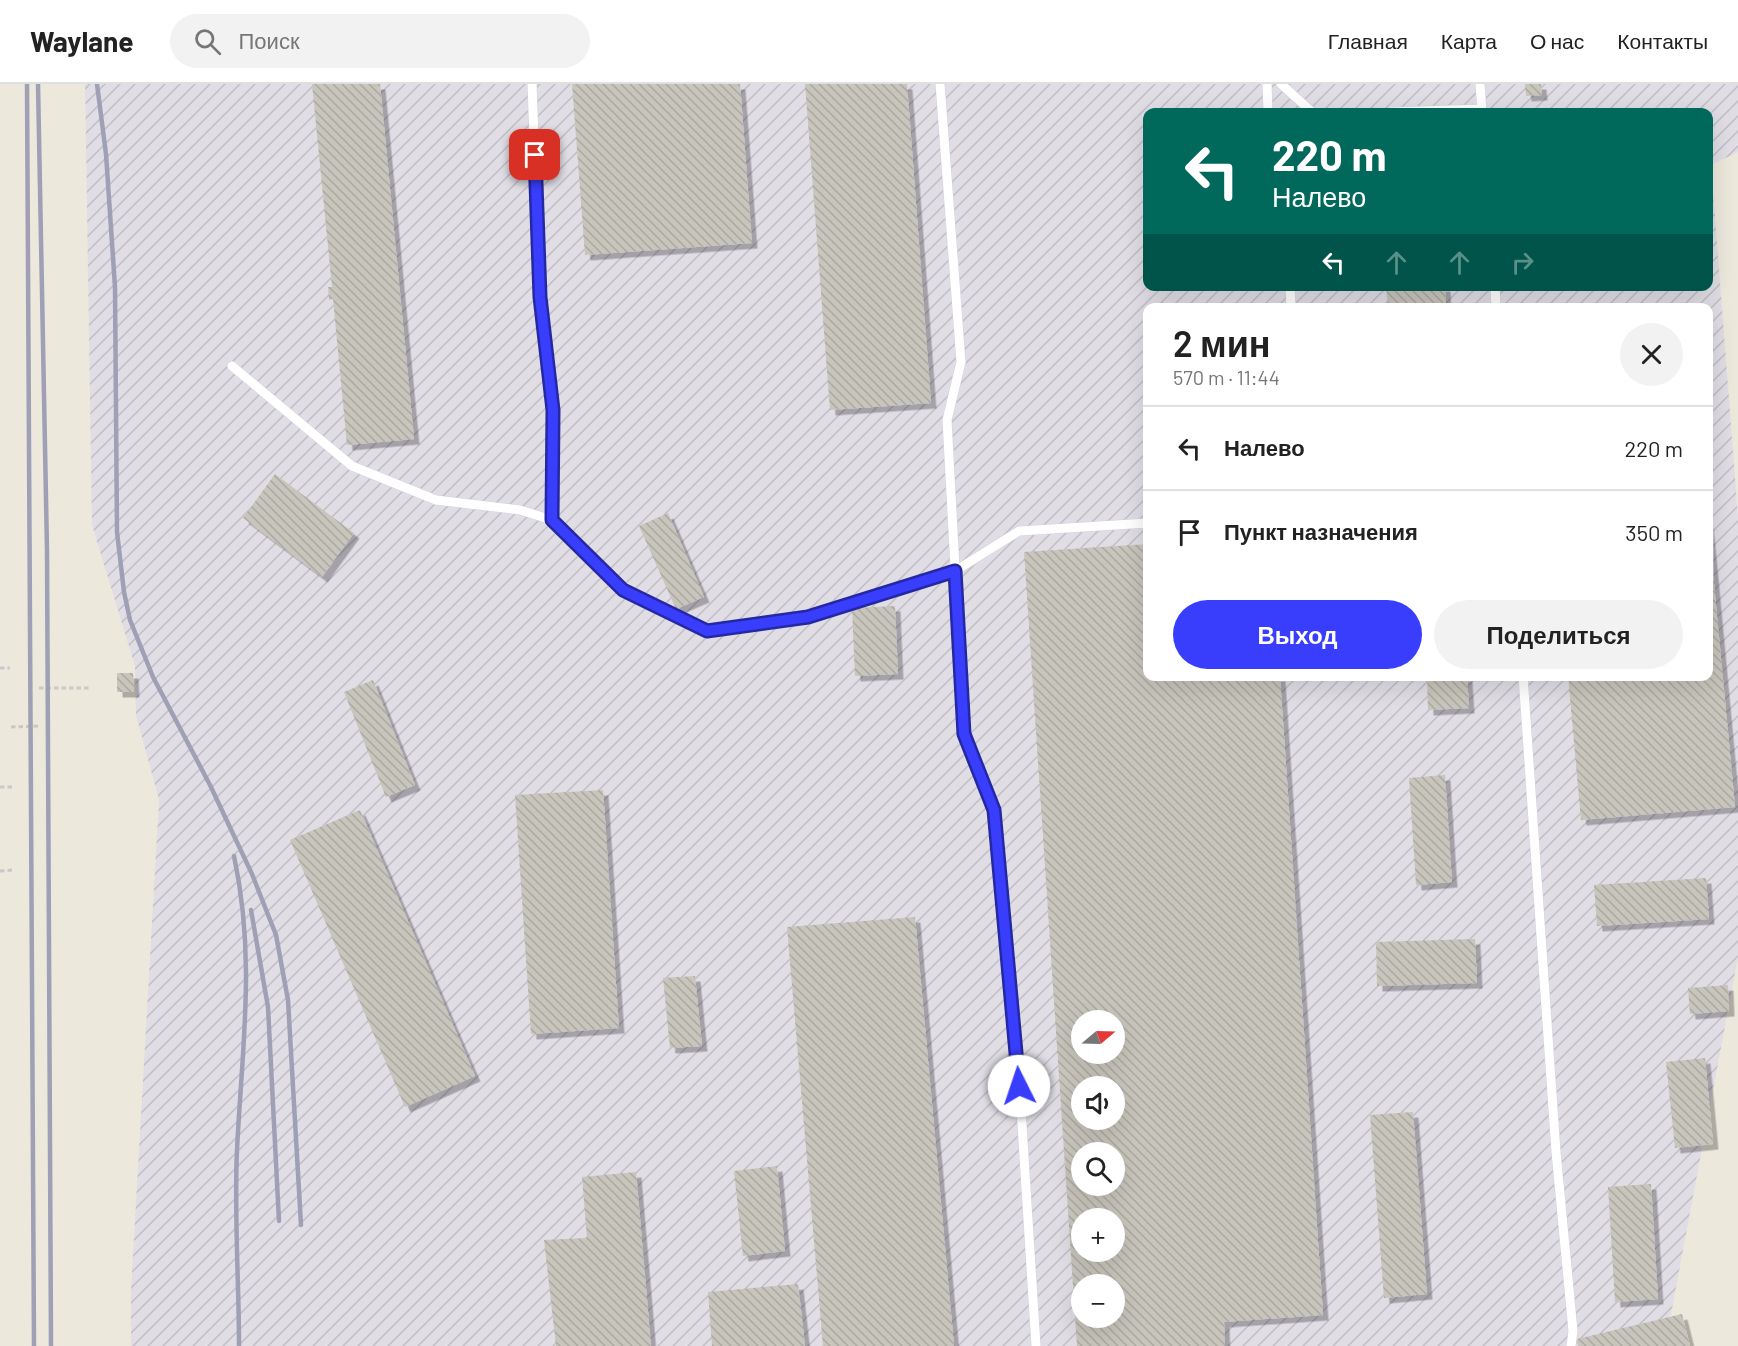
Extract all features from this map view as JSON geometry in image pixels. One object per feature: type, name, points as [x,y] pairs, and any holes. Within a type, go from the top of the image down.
[{"type":"lane","points":[[532,84],[540,297],[553,410],[552,520]]},
{"type":"lane","points":[[940,84],[961,362],[947,420],[964,734],[994,810],[1018,1062],[1036,1346]]},
{"type":"lane","points":[[1268,84],[1268,108]]},
{"type":"lane","points":[[1281,84],[1308,108]]},
{"type":"lane","points":[[1480,84],[1482,108]]},
{"type":"lane","points":[[232,366],[352,466],[436,500],[520,510],[552,520],[623,590],[707,631],[808,617],[955,571],[1018,531],[1143,523]]},
{"type":"lane","points":[[1522,681],[1556,1152],[1573,1331],[1571,1346]]},
{"type":"path","points":[[0,668],[10,668]]},
{"type":"path","points":[[39,688],[90,688]]},
{"type":"path","points":[[11,727],[39,726]]},
{"type":"path","points":[[0,787],[12,787]]},
{"type":"path","points":[[0,871],[13,870]]},
{"type":"shaded area","points":[[85,84],[1738,84],[1738,152],[1713,164],[1713,108],[1143,108],[1143,291],[1713,291],[1713,191],[1738,516],[1738,957],[1665,1346],[131,1346],[131,1290],[159,800],[136,715],[135,666],[92,525]]},
{"type":"building","points":[[312,84],[380,84],[414,439],[347,445],[333,299],[329,300],[328,287],[332,287]]},
{"type":"building","points":[[572,84],[740,84],[752,243],[585,255]]},
{"type":"building","points":[[805,84],[907,84],[931,403],[830,410]]},
{"type":"building","points":[[1525,84],[1541,84],[1542,95],[1526,96]]},
{"type":"building","points":[[1386,291],[1445,291],[1446,303],[1388,303]]},
{"type":"building","points":[[275,474],[354,533],[322,577],[243,518]]},
{"type":"building","points":[[668,513],[704,597],[676,609],[639,526]]},
{"type":"building","points":[[1143,544],[1143,681],[1280,681],[1323,1315],[1224,1322],[1225,1346],[1077,1346],[1076,1328],[1125,1328],[1125,1274],[1072,1274],[1071,1262],[1125,1262],[1125,1208],[1071,1208],[1071,1256],[1024,552]]},
{"type":"building","points":[[1713,573],[1735,807],[1581,820],[1568,681],[1713,681]]},
{"type":"building","points":[[895,606],[898,674],[855,676],[852,608]]},
{"type":"building","points":[[117,673],[133,673],[134,692],[117,692]]},
{"type":"building","points":[[373,680],[415,785],[386,797],[344,692]]},
{"type":"building","points":[[1427,681],[1467,681],[1469,708],[1428,710]]},
{"type":"building","points":[[1445,775],[1452,882],[1416,885],[1409,778]]},
{"type":"building","points":[[603,790],[619,1028],[531,1034],[515,795]]},
{"type":"building","points":[[360,810],[475,1076],[405,1107],[290,840]]},
{"type":"building","points":[[1706,878],[1709,919],[1597,926],[1594,885]]},
{"type":"building","points":[[915,917],[954,1346],[823,1346],[787,927]]},
{"type":"building","points":[[1475,939],[1477,983],[1377,986],[1376,942]]},
{"type":"building","points":[[695,976],[702,1046],[670,1048],[663,978]]},
{"type":"building","points":[[1728,985],[1729,1011],[1690,1014],[1688,988]]},
{"type":"building","points":[[1705,1058],[1713,1144],[1675,1148],[1666,1062]]},
{"type":"building","points":[[1413,1112],[1427,1294],[1384,1298],[1370,1115]]},
{"type":"building","points":[[777,1166],[785,1251],[743,1256],[734,1171]]},
{"type":"building","points":[[636,1172],[651,1346],[556,1346],[544,1240],[587,1238],[582,1177]]},
{"type":"building","points":[[1651,1184],[1658,1299],[1615,1302],[1608,1187]]},
{"type":"building","points":[[798,1284],[805,1346],[712,1346],[708,1292]]},
{"type":"building","points":[[1682,1314],[1690,1346],[1578,1346],[1577,1339]]},
{"type":"railway","points":[[27,84],[34,1346]]},
{"type":"railway","points":[[38,84],[47,550],[51,1346]]},
{"type":"railway","points":[[97,84],[106,154],[115,287],[117,532],[124,592],[130,620],[153,677],[210,785],[252,874],[276,935],[288,1000],[301,1225]]},
{"type":"railway","points":[[234,856],[241,894],[246,967],[236,1174],[239,1346]]},
{"type":"railway","points":[[251,910],[268,1007],[279,1221]]},
{"type":"route","points":[[535,155],[540,297],[553,410],[552,520],[623,590],[707,631],[808,617],[955,571],[964,734],[994,810],[1019,1086]]}]
